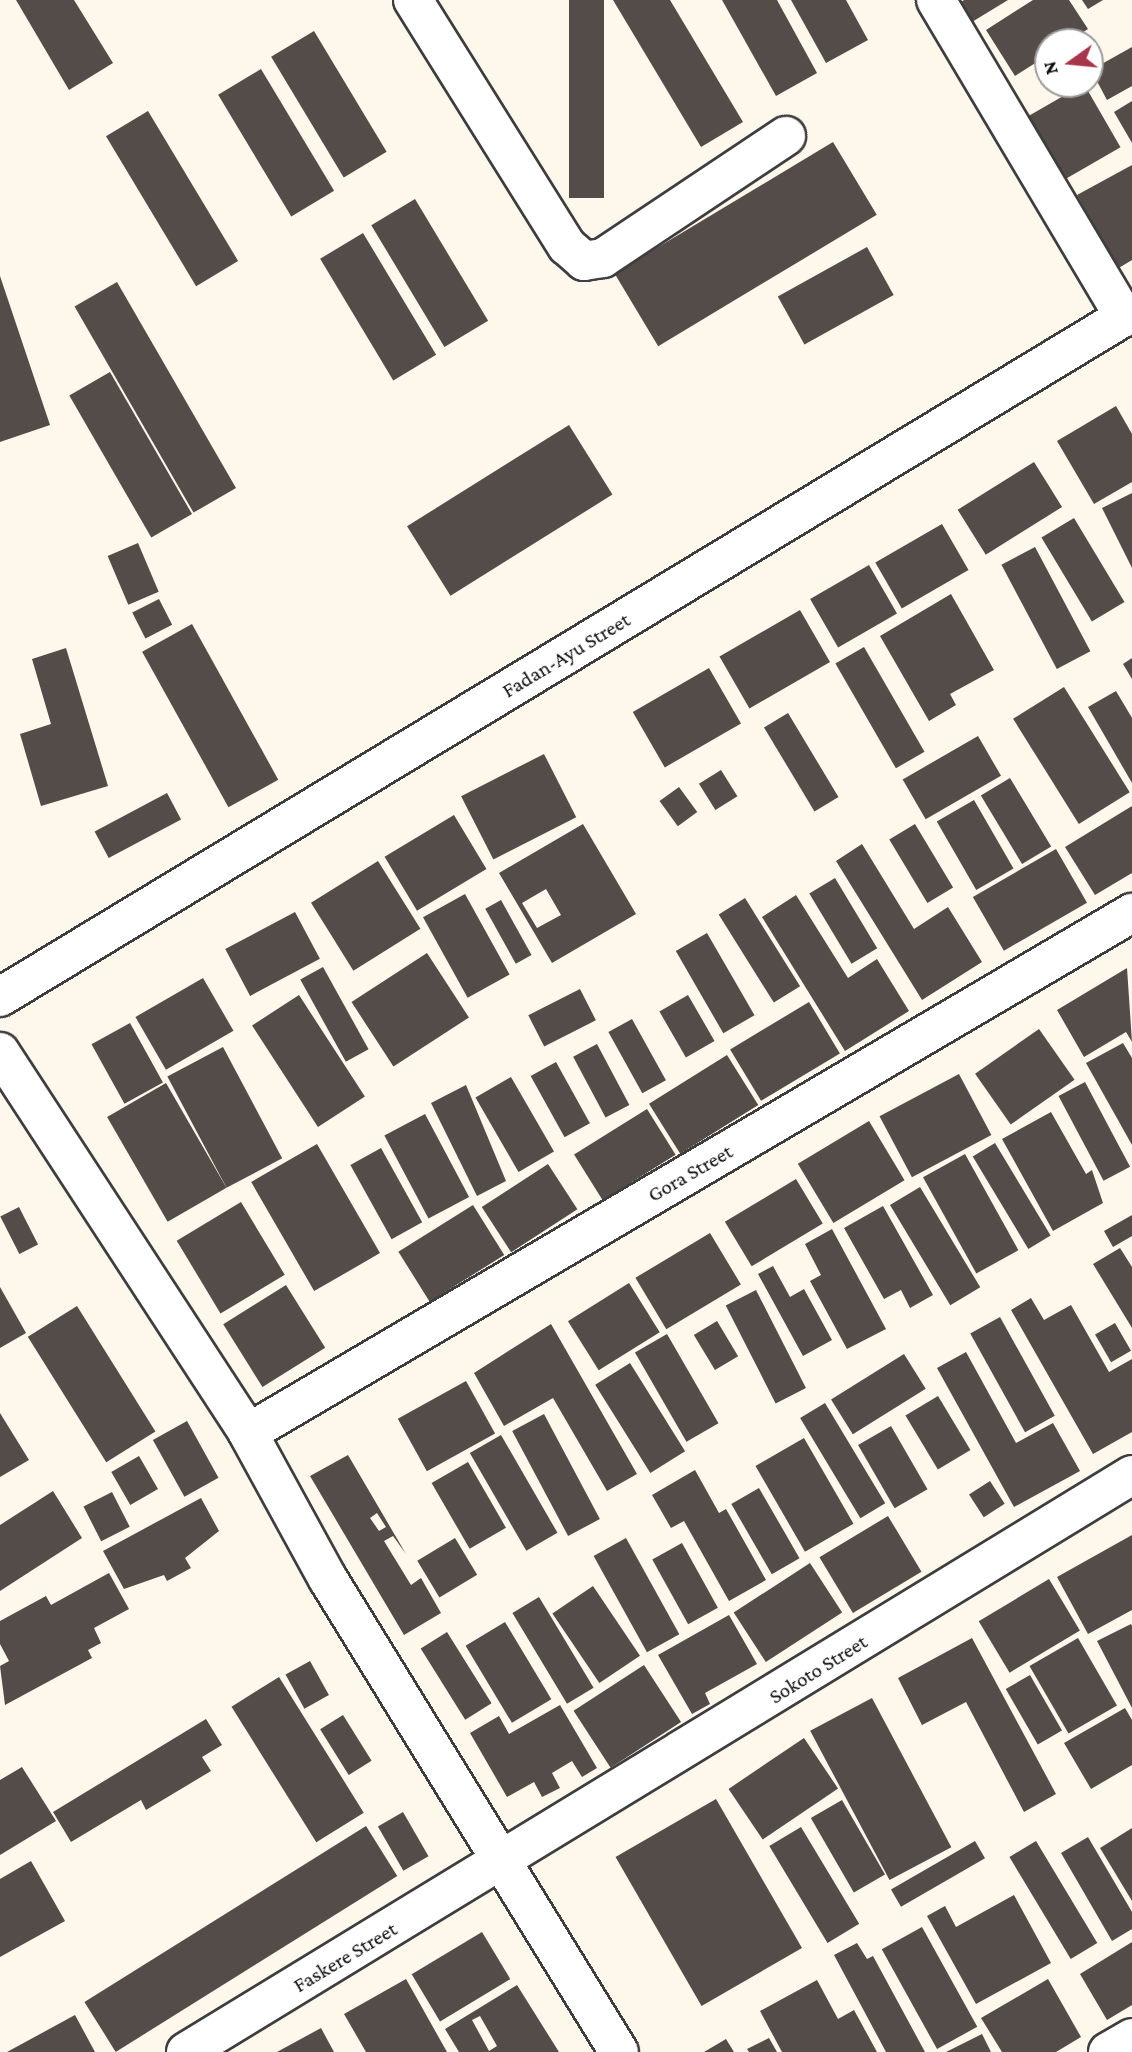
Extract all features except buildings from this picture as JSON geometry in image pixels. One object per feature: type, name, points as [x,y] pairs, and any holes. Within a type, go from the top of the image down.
[{"type":"street","points":[[413,0],[567,246],[584,261],[603,258],[786,136]]},
{"type":"street","points":[[936,0],[1128,315]]},
{"type":"street","name":"Fadan-Ayu Street","points":[[0,997],[1128,315]]},
{"type":"street","name":"Gora Street","points":[[248,1433],[1132,913]]},
{"type":"street","points":[[0,1052],[248,1433],[328,1580],[618,2052]]},
{"type":"street","name":"Sokoto Street","points":[[504,1863],[1132,1475]]},
{"type":"street","name":"Faskere Street","points":[[186,2052],[504,1863]]},
{"type":"street","points":[[1108,2052],[1132,2038]]}]
